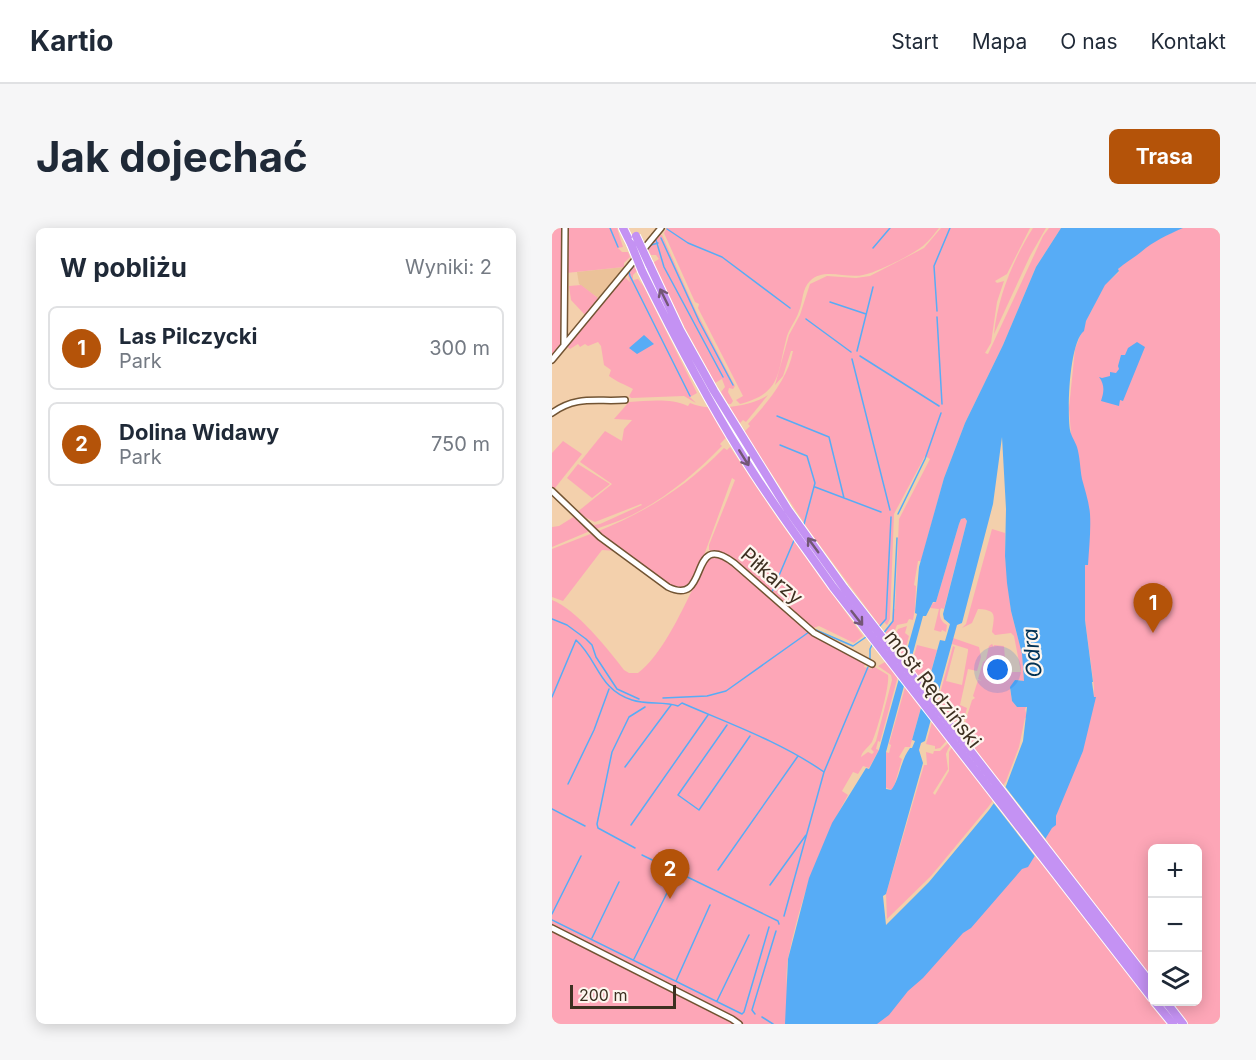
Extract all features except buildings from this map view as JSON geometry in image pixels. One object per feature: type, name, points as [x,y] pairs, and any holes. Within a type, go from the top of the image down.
[{"type":"highway","points":[[623,228],[676,339],[707,388]]},
{"type":"highway","points":[[634,232],[707,388]]},
{"type":"highway","name":"most Rędziński","points":[[707,388],[788,510],[844,588],[1148,980]]},
{"type":"highway","name":"most Rędziński","points":[[707,388],[763,488],[833,587],[1148,992]]},
{"type":"highway","name":"most Rędziński","points":[[1159,1006],[1173,1024]]},
{"type":"highway","points":[[1169,1006],[1183,1024]]},
{"type":"street","points":[[564,344],[565,228]]},
{"type":"street","points":[[552,360],[660,229]]},
{"type":"street","points":[[564,321],[568,328],[577,329]]},
{"type":"street","points":[[552,413],[563,405],[575,401],[625,400]]},
{"type":"street","name":"Piłkarzy","points":[[552,491],[600,537],[668,587],[675,590],[688,589],[695,581],[705,559],[713,554],[721,554],[814,633],[872,664]]},
{"type":"street","points":[[552,928],[739,1024]]},
{"type":"shaded area","points":[[552,228],[563,228],[562,344],[552,357]]},
{"type":"shaded area","points":[[567,228],[617,228],[623,247],[618,248],[622,252],[628,252],[630,257],[624,263],[624,267],[566,273]]},
{"type":"shaded area","points":[[667,228],[939,228],[919,249],[877,271],[856,276],[828,274],[810,281],[805,287],[798,315],[787,336],[775,381],[763,394],[740,404],[736,400],[743,396],[698,308],[699,304],[695,302],[664,233]]},
{"type":"shaded area","points":[[941,228],[1030,228],[1007,274],[995,281],[997,283],[1004,281],[997,302],[991,343],[985,353],[988,354],[1043,236],[1049,228],[1061,228],[1036,267],[1003,345],[965,423],[944,478],[921,561],[918,561],[914,585],[916,586],[913,620],[909,619],[907,623],[897,625],[891,640],[884,631],[892,622],[893,609],[895,609],[899,519],[930,459],[925,456],[894,514],[890,619],[887,625],[884,622],[880,626],[810,532],[744,432],[776,390],[787,371],[793,351],[791,351],[783,376],[775,385],[789,335],[800,315],[810,284],[827,276],[856,278],[870,276],[924,248]]},
{"type":"shaded area","points":[[1033,228],[1046,228],[1030,256],[994,334],[999,306],[1008,279]]},
{"type":"shaded area","points":[[1182,228],[1220,228],[1220,1024],[876,1024],[1056,816],[1093,700],[1094,687],[1085,620],[1069,408],[1075,349],[1105,284],[1132,256]]},
{"type":"shaded area","points":[[659,234],[662,235],[696,311],[735,386],[733,389],[729,388],[728,392],[733,401],[731,404],[728,404],[721,392],[725,387],[722,379],[715,383],[655,267],[654,262],[659,259],[656,255],[651,255],[647,247]]},
{"type":"shaded area","points":[[633,264],[637,271],[633,275],[633,280],[638,279],[644,287],[697,393],[690,397],[696,403],[684,396],[631,398],[629,396],[633,389],[609,376],[611,370],[604,365],[601,346],[598,342],[580,347],[578,344],[570,349],[566,346],[624,276],[630,282],[627,273]]},
{"type":"shaded area","points":[[624,267],[598,298],[579,284],[577,272]]},
{"type":"shaded area","points":[[581,285],[598,298],[585,315],[571,300],[569,286]]},
{"type":"shaded area","points":[[768,395],[746,422],[743,420],[720,444],[722,446],[712,456],[657,501],[627,517],[593,530],[588,522],[594,525],[600,524],[642,505],[595,522],[576,513],[612,484],[580,462],[605,431],[622,441],[624,429],[632,420],[614,419],[629,402],[667,401],[688,406],[690,403],[719,408],[751,403]]},
{"type":"shaded area","points":[[563,441],[582,454],[552,489],[552,453]]},
{"type":"shaded area","points":[[730,447],[778,519],[863,636],[854,643],[819,626],[813,628],[729,557],[709,550],[735,480],[732,478],[703,558],[693,581],[685,588],[675,588],[668,584],[596,532],[632,516],[664,497],[695,475],[724,448],[727,450]]},
{"type":"shaded area","points":[[578,464],[610,484],[592,498],[567,478]]},
{"type":"shaded area","points":[[575,516],[590,531],[552,547],[552,527],[559,526]]},
{"type":"shaded area","points":[[965,518],[967,521],[944,609],[941,608],[940,611],[943,622],[947,625],[946,632],[942,630],[941,632],[934,630],[939,609],[930,608],[936,602],[959,524],[961,519]]},
{"type":"shaded area","points":[[992,529],[1005,533],[1011,611],[1022,654],[1024,681],[1015,680],[1010,689],[1012,701],[1017,707],[1027,706],[1025,709],[1027,717],[1019,747],[1006,781],[989,806],[931,876],[887,919],[886,894],[924,765],[927,765],[926,752],[933,754],[934,751],[940,751],[960,731],[946,754],[948,769],[933,793],[935,795],[949,771],[949,752],[963,729],[972,700],[975,698],[973,696],[978,680],[982,681],[978,679],[989,646],[992,644],[994,647],[994,645],[1004,646],[1006,672],[1021,672],[1014,636],[1011,633],[995,635],[992,632],[994,618],[992,612],[978,609],[972,623],[962,628],[966,624]]},
{"type":"shaded area","points":[[593,533],[616,551],[602,550],[563,601],[552,597],[552,549]]},
{"type":"shaded area","points":[[717,555],[730,562],[814,636],[865,664],[864,667],[872,669],[873,666],[888,675],[877,728],[872,742],[861,757],[868,752],[872,754],[874,752],[871,749],[876,741],[892,680],[891,675],[878,666],[885,662],[893,641],[897,642],[899,636],[895,636],[898,629],[907,626],[905,633],[909,636],[880,742],[878,741],[876,749],[879,750],[869,768],[863,766],[858,774],[853,772],[842,791],[848,795],[819,854],[804,896],[788,959],[785,1024],[552,1024],[552,600],[581,621],[601,641],[624,670],[629,673],[638,673],[655,656],[670,634],[703,565],[709,558]]},
{"type":"shaded area","points":[[953,638],[979,647],[981,657],[977,671],[968,669],[960,705],[967,708],[965,715],[961,716],[959,721],[962,724],[940,748],[935,749],[935,746],[926,744],[953,646],[955,647],[946,681],[962,685],[968,651],[968,649],[952,644]]},
{"type":"shaded area","points":[[917,645],[937,650],[910,747],[905,747],[899,757],[902,759],[894,787],[891,790],[885,787],[886,752],[889,753],[891,745],[889,744]]},
{"type":"water","name":"Odra","points":[[1061,228],[1183,228],[1156,241],[1118,269],[1119,271],[1105,285],[1086,321],[1072,363],[1069,421],[1078,451],[1090,514],[1088,565],[1085,565],[1085,620],[1094,697],[1096,697],[1083,751],[1056,816],[1056,825],[1028,867],[1022,869],[971,928],[963,933],[923,978],[908,991],[889,1015],[877,1024],[785,1024],[788,959],[809,878],[832,823],[866,768],[869,769],[879,750],[917,614],[915,613],[919,567],[944,478],[965,423],[1003,345],[1036,267]],"holes":[[[1002,437],[1007,583],[1011,611],[1022,654],[1024,681],[1015,680],[1010,687],[1012,701],[1017,707],[1027,707],[1023,741],[1006,786],[989,810],[929,882],[886,925],[883,896],[886,894],[923,763],[919,750],[921,743],[925,741],[957,625],[962,623],[993,504]],[[965,518],[967,521],[943,614],[944,619],[950,624],[945,641],[940,640],[912,740],[915,741],[904,759],[894,786],[891,790],[886,789],[886,752],[923,616],[926,616],[933,602],[936,602],[959,524],[961,519]]]},
{"type":"water","points":[[644,335],[654,344],[637,354],[629,348]]},
{"type":"water","points":[[1137,342],[1145,347],[1123,401],[1120,400],[1119,406],[1101,401],[1103,389],[1099,377],[1110,376],[1110,372],[1116,373],[1119,369],[1121,355],[1125,355],[1128,348]]},
{"type":"pier","points":[[1004,785],[1048,842],[1037,859],[992,801]]},
{"type":"waterway","points":[[610,228],[618,247]]},
{"type":"waterway","points":[[873,248],[890,228]]},
{"type":"waterway","points":[[937,311],[934,266],[950,228]]},
{"type":"waterway","points":[[667,229],[688,243],[722,257],[790,308]]},
{"type":"waterway","points":[[661,238],[699,321],[733,385]]},
{"type":"waterway","points":[[656,240],[664,267],[723,377]]},
{"type":"waterway","points":[[646,251],[651,245],[658,243]]},
{"type":"waterway","points":[[635,264],[629,272],[630,276],[690,396]]},
{"type":"waterway","points":[[857,351],[873,287]]},
{"type":"waterway","points":[[830,302],[866,314]]},
{"type":"waterway","points":[[937,317],[942,404]]},
{"type":"waterway","points":[[806,319],[851,352]]},
{"type":"waterway","points":[[860,356],[939,406]]},
{"type":"waterway","points":[[852,359],[890,510]]},
{"type":"waterway","points":[[898,514],[925,459],[941,413]]},
{"type":"waterway","points":[[777,416],[829,437],[844,498]]},
{"type":"waterway","points":[[780,445],[807,456],[815,483],[803,528]]},
{"type":"waterway","points":[[815,487],[881,512]]},
{"type":"waterway","points":[[879,627],[886,619],[891,517]]},
{"type":"waterway","points":[[772,592],[795,538]]},
{"type":"waterway","points":[[883,634],[893,621],[897,538]]},
{"type":"waterway","points":[[552,619],[567,625],[586,639],[592,645],[596,657],[617,689],[639,699]]},
{"type":"waterway","points":[[816,630],[853,646],[866,637]]},
{"type":"waterway","points":[[663,698],[707,696],[726,691],[809,632]]},
{"type":"waterway","points":[[552,697],[576,640],[606,682],[621,695],[644,702],[678,706],[682,703],[773,743],[824,772]]},
{"type":"waterway","points":[[870,660],[870,649],[873,643]]},
{"type":"waterway","points":[[784,916],[824,772],[868,667]]},
{"type":"waterway","points":[[568,784],[594,730],[609,689]]},
{"type":"waterway","points":[[625,767],[671,705]]},
{"type":"waterway","points":[[635,848],[598,828],[597,824],[612,752],[629,717],[645,707]]},
{"type":"waterway","points":[[631,825],[708,715]]},
{"type":"waterway","points":[[727,725],[678,795],[699,810],[750,736]]},
{"type":"waterway","points":[[718,870],[798,756]]},
{"type":"waterway","points":[[552,809],[585,826]]},
{"type":"waterway","points":[[770,885],[806,835]]},
{"type":"waterway","points":[[642,855],[778,921],[779,924]]},
{"type":"waterway","points":[[552,914],[581,856]]},
{"type":"waterway","points":[[592,938],[619,882]]},
{"type":"waterway","points":[[634,959],[667,893]]},
{"type":"waterway","points":[[676,981],[710,905]]},
{"type":"waterway","points":[[552,920],[742,1014],[769,927]]},
{"type":"waterway","points":[[755,1014],[752,1010],[776,931]]},
{"type":"waterway","points":[[717,1001],[749,935]]},
{"type":"waterway","points":[[762,1017],[773,1024]]},
{"type":"place","name":"Las Pilczycki","points":[[1153,633]]},
{"type":"place","name":"Dolina Widawy","points":[[670,899]]}]
